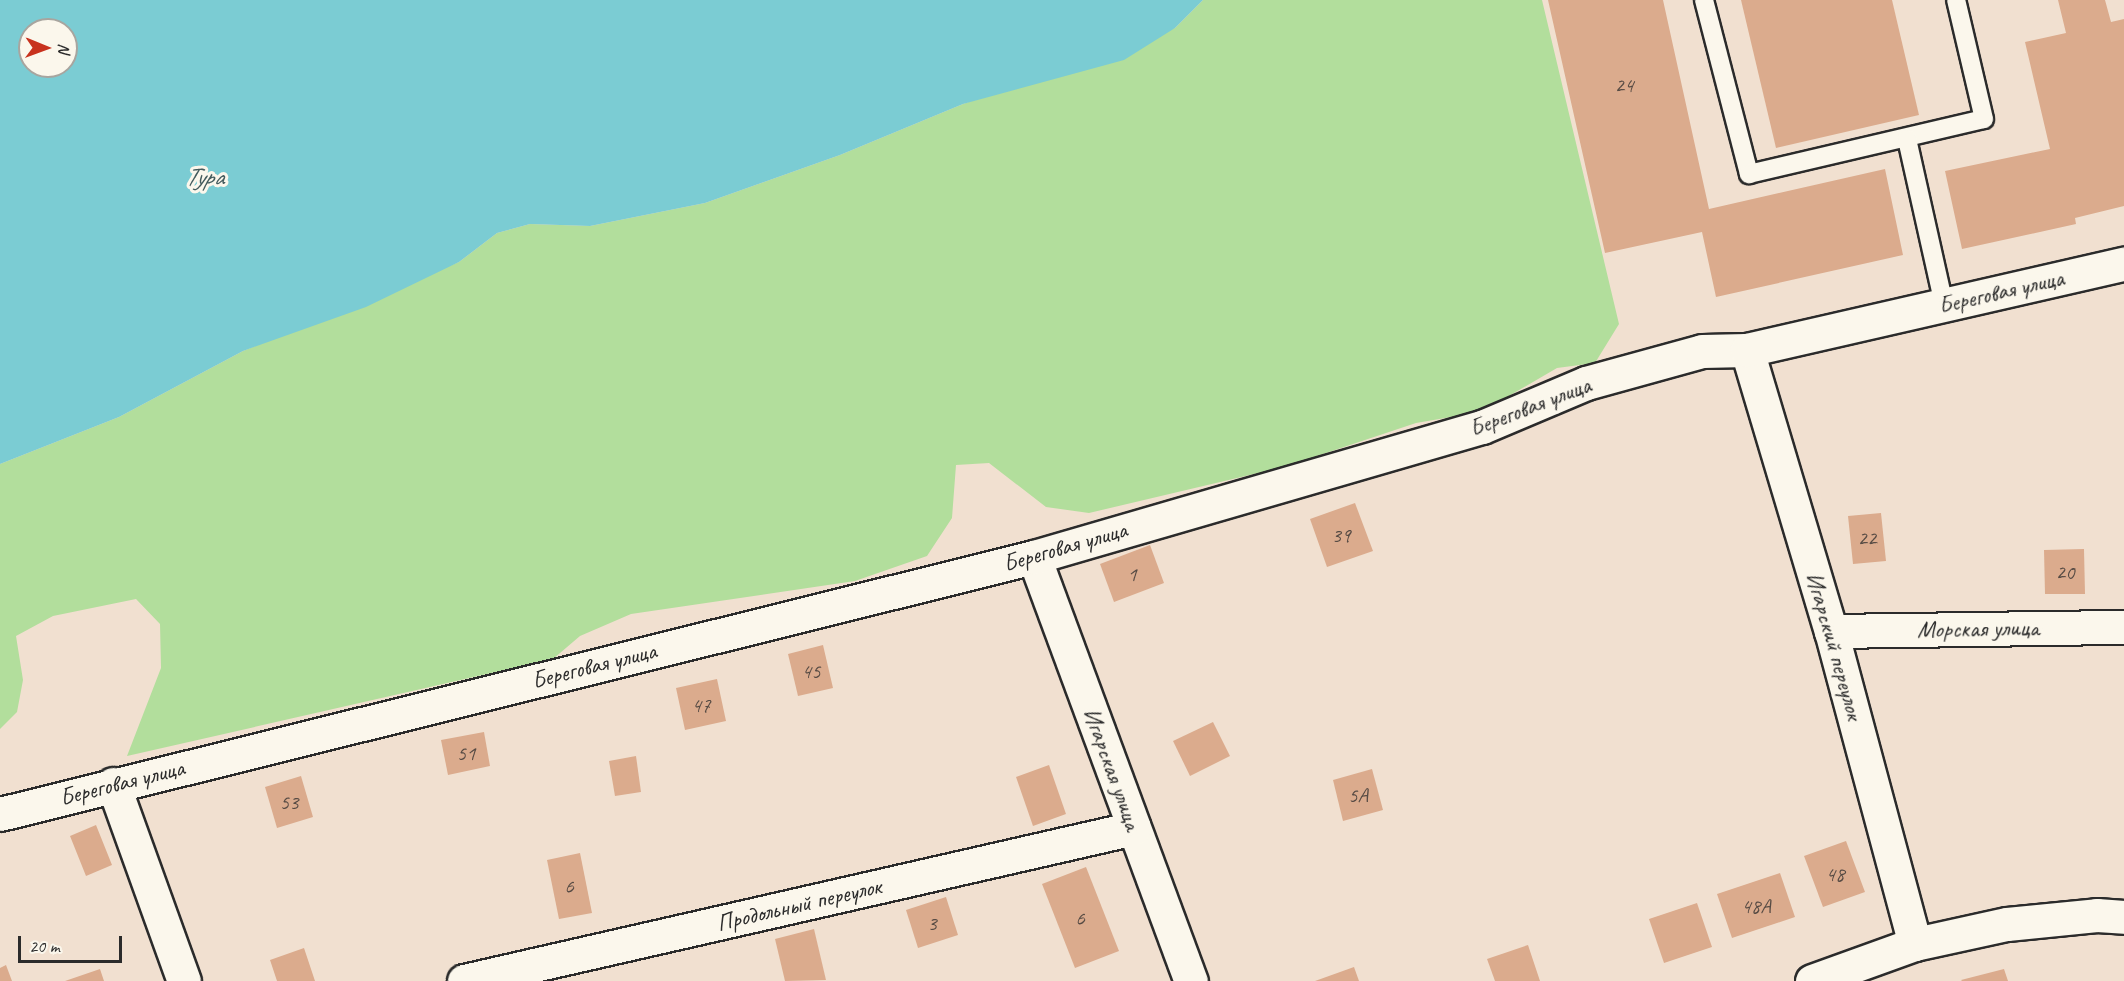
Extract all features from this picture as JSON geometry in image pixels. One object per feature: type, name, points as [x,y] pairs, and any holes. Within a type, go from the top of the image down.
[{"type":"street","name":"Береговая улица","points":[[0,814],[113,784],[1034,557],[1482,427],[1586,383],[1702,351],[1747,350],[2124,264]]},
{"type":"street","name":"Игарский переулок","points":[[1747,350],[1831,631],[1915,944]]},
{"type":"street","name":"Игарская улица","points":[[1034,557],[1191,981]]},
{"type":"street","name":"Морская улица","points":[[1831,631],[2124,627]]},
{"type":"street","points":[[113,784],[184,981]]},
{"type":"street","name":"Продольный переулок","points":[[464,981],[1134,828]]},
{"type":"street","points":[[1812,981],[1915,944],[2007,924],[2097,915],[2124,917]]},
{"type":"lane","points":[[1704,0],[1749,174],[1907,139],[1984,119],[1956,0]]},
{"type":"lane","points":[[1907,139],[1944,305]]},
{"type":"green space","points":[[1203,0],[1542,0],[1619,324],[1595,363],[1557,368],[1495,404],[1463,415],[1416,423],[1284,467],[1089,513],[1046,507],[989,463],[956,465],[952,518],[927,556],[855,581],[631,614],[580,636],[553,659],[127,756],[161,668],[160,624],[136,599],[53,616],[16,636],[23,680],[17,712],[0,729],[0,464],[119,417],[243,351],[459,262],[497,233],[530,224],[590,226],[705,203],[840,155],[963,104],[1175,28]]},
{"type":"water","name":"Тура","points":[[0,0],[1203,0],[1175,28],[1124,60],[963,104],[840,155],[705,203],[590,226],[530,224],[497,233],[459,262],[366,307],[243,351],[119,417],[0,464]]},
{"type":"building","points":[[1548,0],[1663,0],[1709,209],[1885,169],[1903,255],[1716,297],[1702,232],[1605,253]]},
{"type":"building","points":[[1741,0],[1892,0],[1919,115],[1776,148]]},
{"type":"building","points":[[2058,0],[2105,0],[2111,22],[2124,19],[2124,206],[2075,218],[2076,224],[1962,249],[1945,171],[2050,149],[2025,42],[2066,33]]},
{"type":"building","points":[[1355,503],[1373,551],[1327,567],[1310,519]]},
{"type":"building","points":[[1881,513],[1886,561],[1853,564],[1848,516]]},
{"type":"building","points":[[1150,545],[1164,583],[1114,602],[1100,564]]},
{"type":"building","points":[[2084,549],[2085,594],[2045,594],[2044,550]]},
{"type":"building","points":[[823,645],[833,688],[798,696],[788,654]]},
{"type":"building","points":[[717,679],[726,721],[685,730],[676,688]]},
{"type":"building","points":[[1213,722],[1230,756],[1190,776],[1173,741]]},
{"type":"building","points":[[484,732],[490,766],[448,775],[441,740]]},
{"type":"building","points":[[636,756],[641,792],[615,796],[609,761]]},
{"type":"building","points":[[1049,765],[1066,814],[1033,826],[1016,777]]},
{"type":"building","points":[[1372,769],[1383,810],[1343,821],[1333,780]]},
{"type":"building","points":[[301,776],[313,817],[277,828],[265,787]]},
{"type":"building","points":[[96,825],[112,865],[86,876],[70,836]]},
{"type":"building","points":[[1846,841],[1865,892],[1823,907],[1804,856]]},
{"type":"building","points":[[580,853],[592,913],[559,919],[547,860]]},
{"type":"building","points":[[1086,867],[1119,951],[1075,968],[1042,884]]},
{"type":"building","points":[[1780,873],[1795,917],[1732,938],[1717,894]]},
{"type":"building","points":[[946,897],[958,935],[918,948],[906,910]]},
{"type":"building","points":[[1697,903],[1712,947],[1664,963],[1649,919]]},
{"type":"building","points":[[814,929],[826,980],[785,981],[775,939]]},
{"type":"building","points":[[1528,945],[1540,981],[1495,981],[1487,959]]},
{"type":"building","points":[[304,948],[315,981],[277,981],[270,960]]},
{"type":"building","points":[[6,965],[12,981],[0,981],[0,968]]},
{"type":"building","points":[[1354,967],[1359,981],[1315,981]]},
{"type":"building","points":[[100,969],[104,981],[65,981]]},
{"type":"building","points":[[2004,969],[2008,981],[1961,980]]}]
